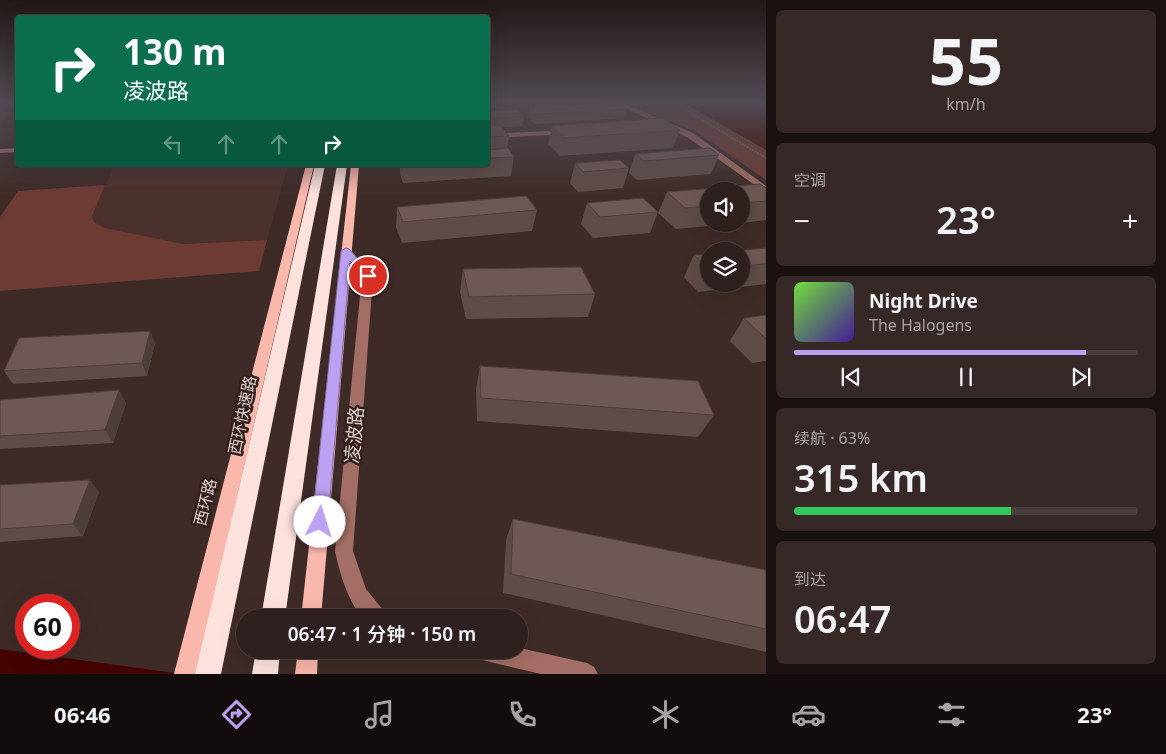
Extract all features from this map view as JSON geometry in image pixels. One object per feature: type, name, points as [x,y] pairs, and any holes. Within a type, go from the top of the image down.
[{"type":"highway","name":"西环快速路","points":[[208,674],[320,167]]},
{"type":"highway","points":[[274,609],[342,167]]},
{"type":"highway","points":[[265,674],[267,659]]},
{"type":"main road","name":"西环路","points":[[185,674],[310,167]]},
{"type":"main road","points":[[312,609],[355,167]]},
{"type":"street","points":[[490,136],[531,133]]},
{"type":"street","points":[[686,133],[766,190]]},
{"type":"street","points":[[0,151],[15,150]]},
{"type":"street","name":"凌波路","points":[[346,251],[368,276],[344,550],[351,580],[366,609]]},
{"type":"street","points":[[521,659],[587,674]]},
{"type":"path","points":[[725,133],[766,158]]},
{"type":"shaded area","points":[[699,133],[737,133],[766,150],[766,180]]},
{"type":"shaded area","points":[[737,133],[766,133],[766,150]]},
{"type":"shaded area","points":[[113,167],[287,167],[267,240],[183,244],[104,229],[94,222],[92,216]]},
{"type":"shaded area","points":[[105,185],[92,216],[94,222],[104,228],[183,244],[267,240],[259,271],[0,291],[0,217],[18,191]]},
{"type":"shaded area","points":[[0,649],[15,651],[15,659],[73,659],[182,674],[0,674]]},
{"type":"building","points":[[490,133],[507,133],[509,136],[490,137]]},
{"type":"building","points":[[560,133],[630,133],[565,138]]},
{"type":"building","points":[[508,148],[514,157],[490,158],[490,150]]},
{"type":"building","points":[[710,148],[719,155],[644,161],[635,154]]},
{"type":"building","points":[[620,160],[629,168],[583,172],[575,163]]},
{"type":"building","points":[[760,184],[766,188],[766,201],[750,202],[750,185]]},
{"type":"building","points":[[700,189],[700,207],[685,208],[667,192]]},
{"type":"building","points":[[526,196],[537,210],[403,222],[397,207]]},
{"type":"building","points":[[643,198],[658,212],[600,217],[587,203]]},
{"type":"building","points":[[766,248],[766,264],[750,265],[750,250]]},
{"type":"building","points":[[694,255],[700,255],[700,261]]},
{"type":"building","points":[[581,267],[595,294],[469,297],[463,269]]},
{"type":"building","points":[[766,315],[766,339],[744,318]]},
{"type":"building","points":[[150,331],[142,363],[4,371],[19,338]]},
{"type":"building","points":[[480,366],[698,381],[714,415],[481,398]]},
{"type":"building","points":[[119,390],[105,430],[0,436],[0,400]]},
{"type":"building","points":[[90,480],[73,524],[0,529],[0,485]]},
{"type":"building","points":[[513,519],[766,570],[766,629],[511,574]]},
{"type":"route","points":[[320,522],[346,251],[368,276]]}]
